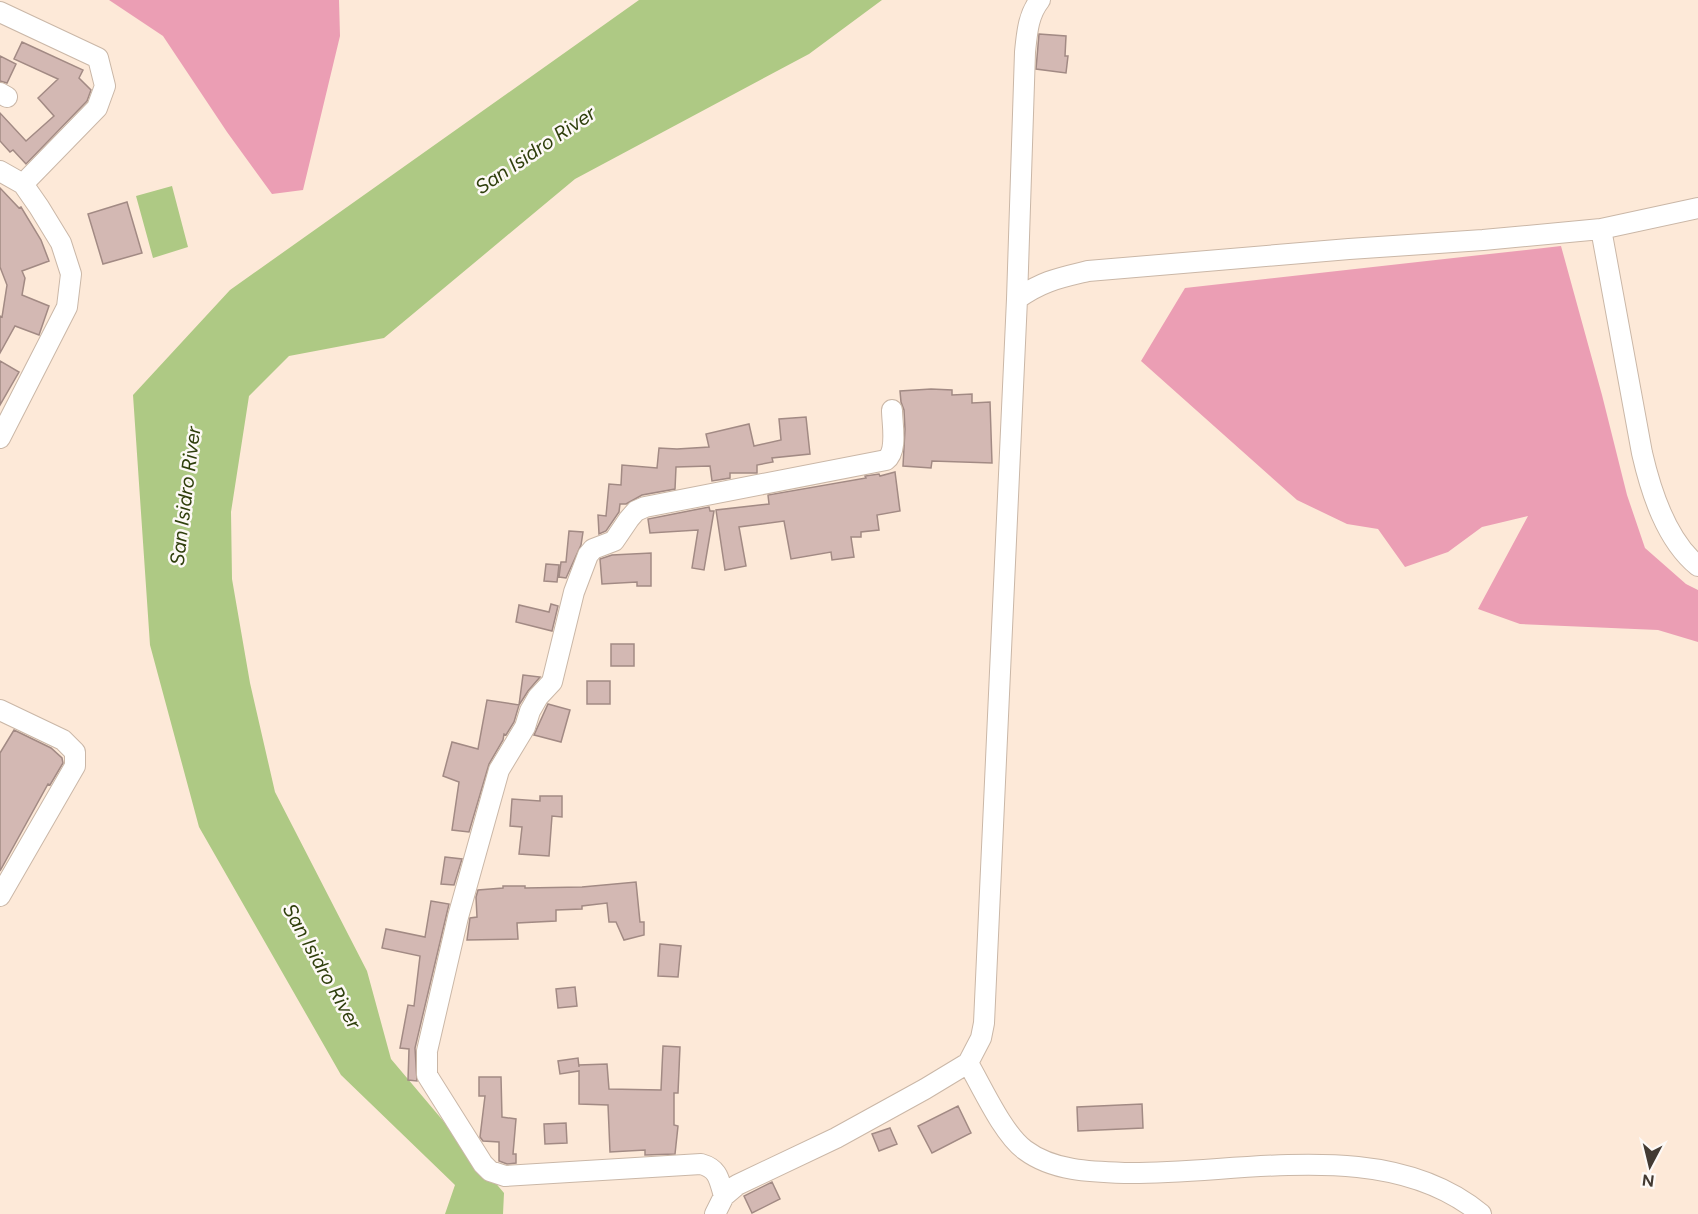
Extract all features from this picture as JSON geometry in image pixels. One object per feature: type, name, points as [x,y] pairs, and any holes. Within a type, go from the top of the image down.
[{"type":"street","points":[[715,1214],[724,1196],[752,1176],[836,1138],[968,1063],[981,1038],[984,1023],[1017,299],[1025,52],[1028,25],[1040,0]]},
{"type":"street","points":[[0,12],[98,58],[105,86],[97,108],[23,184]]},
{"type":"street","points":[[0,171],[23,184],[61,243],[71,274],[67,307],[0,438]]},
{"type":"street","points":[[1017,299],[1035,286],[1088,271],[1602,229],[1698,208]]},
{"type":"street","points":[[1602,229],[1649,482],[1660,513],[1673,535],[1698,566]]},
{"type":"street","points":[[724,1196],[715,1171],[701,1164],[505,1176],[490,1171],[483,1164],[427,1075],[427,1051],[458,917],[499,770],[517,741],[538,697],[552,682],[574,592],[588,555],[593,549],[615,541],[636,511],[645,507],[886,460],[891,456],[892,449],[892,410]]},
{"type":"street","points":[[0,896],[75,766],[75,752],[63,740],[2,717]]},
{"type":"street","points":[[968,1063],[1008,1131],[1023,1149],[1044,1162],[1069,1168],[1140,1173],[1320,1164],[1387,1170],[1438,1186],[1481,1214]]},
{"type":"shaded area","points":[[109,0],[339,0],[340,36],[303,190],[272,194],[227,132],[163,36]]},
{"type":"shaded area","points":[[1561,246],[1627,495],[1645,548],[1686,584],[1698,590],[1698,642],[1658,630],[1520,624],[1478,609],[1528,516],[1482,527],[1448,552],[1405,567],[1378,529],[1347,524],[1297,500],[1141,361],[1185,288]]},
{"type":"water","name":"San Isidro River","points":[[639,0],[882,0],[809,54],[575,179],[384,338],[289,356],[249,396],[231,512],[232,579],[250,683],[275,792],[367,971],[391,1059],[504,1193],[503,1214],[445,1214],[455,1185],[341,1075],[199,827],[150,645],[133,395],[230,290]]},
{"type":"water","points":[[172,186],[188,247],[153,258],[136,196]]},
{"type":"building","points":[[1039,34],[1066,36],[1065,56],[1068,56],[1066,73],[1036,69]]},
{"type":"building","points":[[22,42],[83,70],[79,78],[91,90],[87,101],[26,164],[13,150],[10,152],[0,141],[0,113],[26,141],[54,116],[38,98],[58,79],[14,59]]},
{"type":"building","points":[[0,56],[16,64],[7,83],[0,81]]},
{"type":"building","points":[[0,188],[19,208],[21,207],[41,240],[49,261],[22,271],[25,278],[22,295],[49,306],[39,335],[15,326],[0,353],[0,316],[2,317],[7,285],[0,267]]},
{"type":"building","points":[[127,202],[142,253],[103,264],[88,214]]},
{"type":"building","points":[[0,361],[19,372],[0,405]]},
{"type":"building","points":[[952,390],[952,395],[972,394],[972,403],[990,402],[992,463],[932,461],[931,468],[903,466],[905,429],[900,391]]},
{"type":"building","points":[[806,417],[810,454],[772,458],[773,462],[757,465],[757,473],[730,473],[730,478],[712,481],[710,466],[676,467],[675,489],[642,495],[626,504],[620,504],[619,512],[606,531],[599,534],[598,515],[606,516],[609,484],[621,485],[622,465],[657,468],[659,448],[709,447],[706,434],[749,424],[754,446],[781,440],[779,419]]},
{"type":"building","points":[[895,472],[900,511],[877,515],[879,530],[861,532],[861,537],[851,537],[854,557],[832,560],[831,552],[791,559],[784,521],[739,527],[746,566],[725,570],[716,510],[769,504],[768,495]]},
{"type":"building","points":[[709,507],[710,511],[714,511],[704,570],[692,568],[698,530],[650,533],[648,519]]},
{"type":"building","points":[[569,531],[583,532],[581,545],[566,578],[559,577],[561,562],[566,562]]},
{"type":"building","points":[[651,553],[651,586],[637,586],[637,582],[602,584],[600,559],[612,555]]},
{"type":"building","points":[[546,564],[559,565],[557,582],[544,581]]},
{"type":"building","points":[[551,604],[558,606],[552,631],[516,622],[519,605],[549,612]]},
{"type":"building","points":[[611,644],[634,644],[634,666],[611,666]]},
{"type":"building","points":[[523,675],[540,677],[528,691],[519,705]]},
{"type":"building","points":[[587,681],[610,681],[610,704],[587,704]]},
{"type":"building","points":[[487,700],[519,705],[514,722],[506,735],[504,734],[489,764],[469,832],[452,830],[459,782],[443,776],[452,742],[478,749]]},
{"type":"building","points":[[548,704],[570,710],[561,742],[534,735]]},
{"type":"building","points":[[14,730],[51,748],[62,758],[63,763],[50,785],[48,784],[0,871],[0,753]]},
{"type":"building","points":[[540,796],[562,796],[562,817],[552,816],[549,856],[519,854],[522,827],[510,826],[512,799],[540,801]]},
{"type":"building","points":[[445,857],[462,859],[454,885],[441,884]]},
{"type":"building","points":[[636,882],[640,922],[644,922],[644,935],[624,940],[616,922],[609,922],[607,903],[582,906],[582,909],[556,910],[556,921],[517,923],[518,939],[467,940],[470,918],[477,917],[478,890],[503,888],[503,886],[582,887]]},
{"type":"building","points":[[431,901],[449,904],[415,1048],[417,1081],[408,1080],[409,1049],[400,1048],[408,1005],[414,1006],[420,956],[382,948],[386,929],[425,937]]},
{"type":"building","points":[[660,944],[681,946],[678,977],[658,976]]},
{"type":"building","points":[[575,987],[577,1006],[558,1008],[556,989]]},
{"type":"building","points":[[663,1046],[680,1047],[678,1093],[674,1093],[674,1125],[678,1126],[675,1154],[645,1155],[645,1150],[610,1152],[608,1105],[579,1104],[579,1071],[560,1074],[558,1061],[578,1058],[579,1067],[579,1065],[607,1064],[609,1089],[661,1090]]},
{"type":"building","points":[[479,1077],[501,1077],[502,1117],[516,1119],[513,1154],[516,1154],[516,1163],[507,1164],[499,1161],[499,1142],[483,1141],[480,1137],[485,1096],[479,1096]]},
{"type":"building","points":[[1142,1104],[1143,1128],[1078,1131],[1077,1107]]},
{"type":"building","points":[[958,1106],[971,1133],[932,1153],[918,1126]]},
{"type":"building","points":[[566,1123],[567,1143],[545,1144],[544,1124]]},
{"type":"building","points":[[890,1128],[897,1144],[879,1151],[872,1134]]},
{"type":"building","points":[[772,1182],[780,1199],[752,1213],[744,1196]]}]
